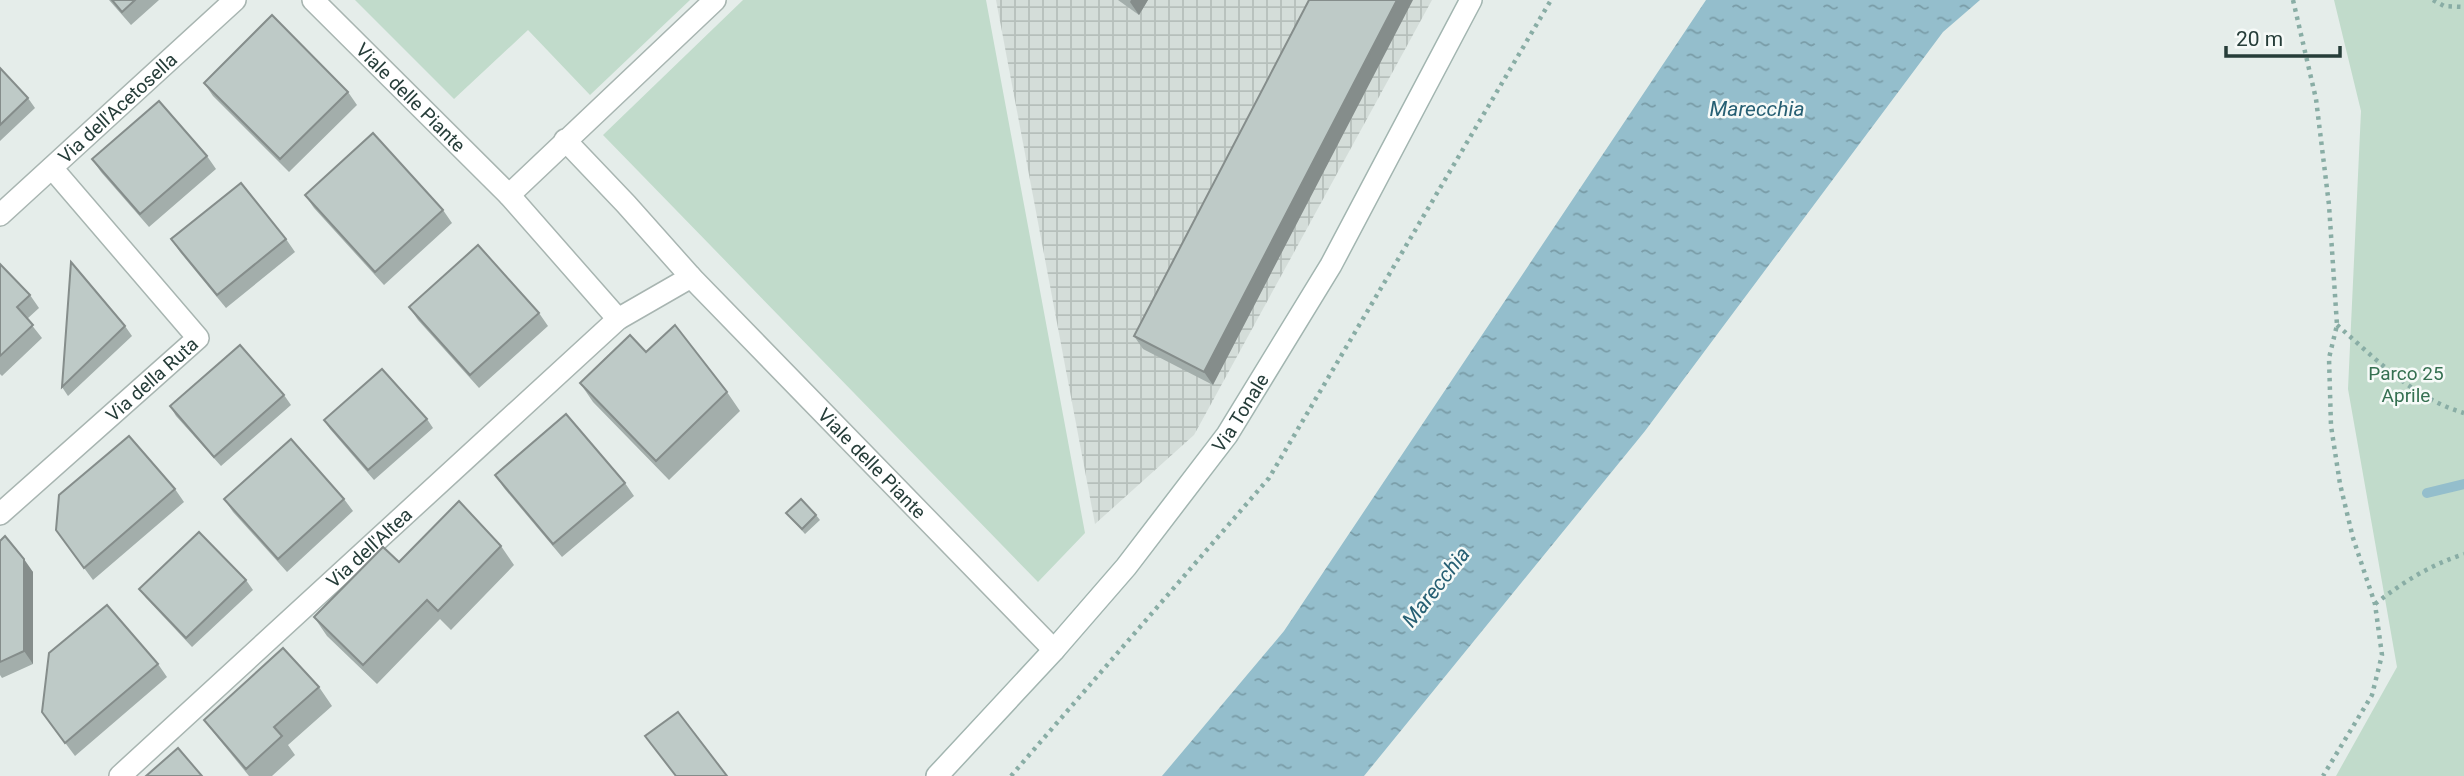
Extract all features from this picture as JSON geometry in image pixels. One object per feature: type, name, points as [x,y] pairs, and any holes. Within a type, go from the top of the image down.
[{"type":"street","name":"Via dell'Acetosella","points":[[0,215],[235,0]]},
{"type":"street","name":"Viale delle Piante","points":[[313,0],[509,195],[618,319]]},
{"type":"street","points":[[509,195],[715,0]]},
{"type":"street","name":"Via Tonale","points":[[937,776],[1054,650],[1126,567],[1227,435],[1331,265],[1471,0]]},
{"type":"street","name":"Viale delle Piante","points":[[565,140],[691,277],[1054,650]]},
{"type":"street","name":"Via della Ruta","points":[[0,514],[198,338],[52,168]]},
{"type":"street","points":[[618,319],[691,277]]},
{"type":"street","name":"Via dell'Altea","points":[[120,776],[618,319]]},
{"type":"path","points":[[1011,776],[1269,478],[1550,0]]},
{"type":"path","points":[[2292,0],[2316,99],[2329,205],[2337,325],[2329,358],[2331,426],[2340,484],[2353,538],[2375,604],[2382,655],[2372,695],[2323,776]]},
{"type":"path","points":[[2433,0],[2444,6],[2464,7]]},
{"type":"path","points":[[2457,6],[2464,13]]},
{"type":"path","points":[[2337,325],[2400,381],[2448,408],[2464,413]]},
{"type":"path","points":[[2375,604],[2401,583],[2441,562],[2464,554]]},
{"type":"shaded area","points":[[996,0],[1432,0],[1194,435],[1095,524]]},
{"type":"green space","points":[[355,0],[690,0],[590,95],[528,30],[454,99]]},
{"type":"green space","points":[[743,0],[986,0],[1085,533],[1038,582],[603,135]]},
{"type":"green space","name":"Parco 25 Aprile","points":[[2334,0],[2464,0],[2464,776],[2336,776],[2397,667],[2348,389],[2361,111]]},
{"type":"water","name":"Marecchia","points":[[1706,0],[1980,0],[1943,32],[1645,431],[1364,776],[1162,776],[1284,631]]},
{"type":"building","points":[[112,0],[135,0],[122,12]]},
{"type":"building","points":[[1309,0],[1397,0],[1204,372],[1134,336]]},
{"type":"building","points":[[272,15],[348,92],[280,159],[204,83]]},
{"type":"building","points":[[0,68],[28,98],[0,125]]},
{"type":"building","points":[[159,101],[207,156],[140,214],[92,159]]},
{"type":"building","points":[[373,133],[443,210],[375,272],[305,195]]},
{"type":"building","points":[[241,183],[286,239],[217,295],[171,239]]},
{"type":"building","points":[[478,245],[539,313],[470,375],[409,307]]},
{"type":"building","points":[[71,262],[125,326],[62,387]]},
{"type":"building","points":[[0,264],[30,295],[17,307],[33,325],[0,356]]},
{"type":"building","points":[[675,325],[727,392],[656,461],[580,383],[630,335],[646,352]]},
{"type":"building","points":[[240,345],[284,395],[214,457],[170,406]]},
{"type":"building","points":[[382,369],[427,419],[368,470],[324,420]]},
{"type":"building","points":[[566,414],[625,483],[553,544],[495,475]]},
{"type":"building","points":[[129,436],[175,489],[84,568],[56,530],[59,495]]},
{"type":"building","points":[[291,439],[344,499],[278,559],[224,499]]},
{"type":"building","points":[[801,499],[816,515],[802,529],[786,513]]},
{"type":"building","points":[[459,501],[501,546],[438,611],[427,600],[363,665],[314,617],[383,547],[399,562]]},
{"type":"building","points":[[199,532],[246,580],[186,638],[139,589]]},
{"type":"building","points":[[5,536],[24,559],[24,651],[0,662],[0,541]]},
{"type":"building","points":[[107,605],[158,664],[65,743],[42,712],[49,653]]},
{"type":"building","points":[[283,648],[319,687],[274,727],[282,736],[246,769],[204,720]]},
{"type":"building","points":[[678,712],[727,776],[676,776],[645,736]]},
{"type":"building","points":[[178,748],[202,776],[146,776]]},
{"type":"waterway","points":[[2427,493],[2464,484]]}]
